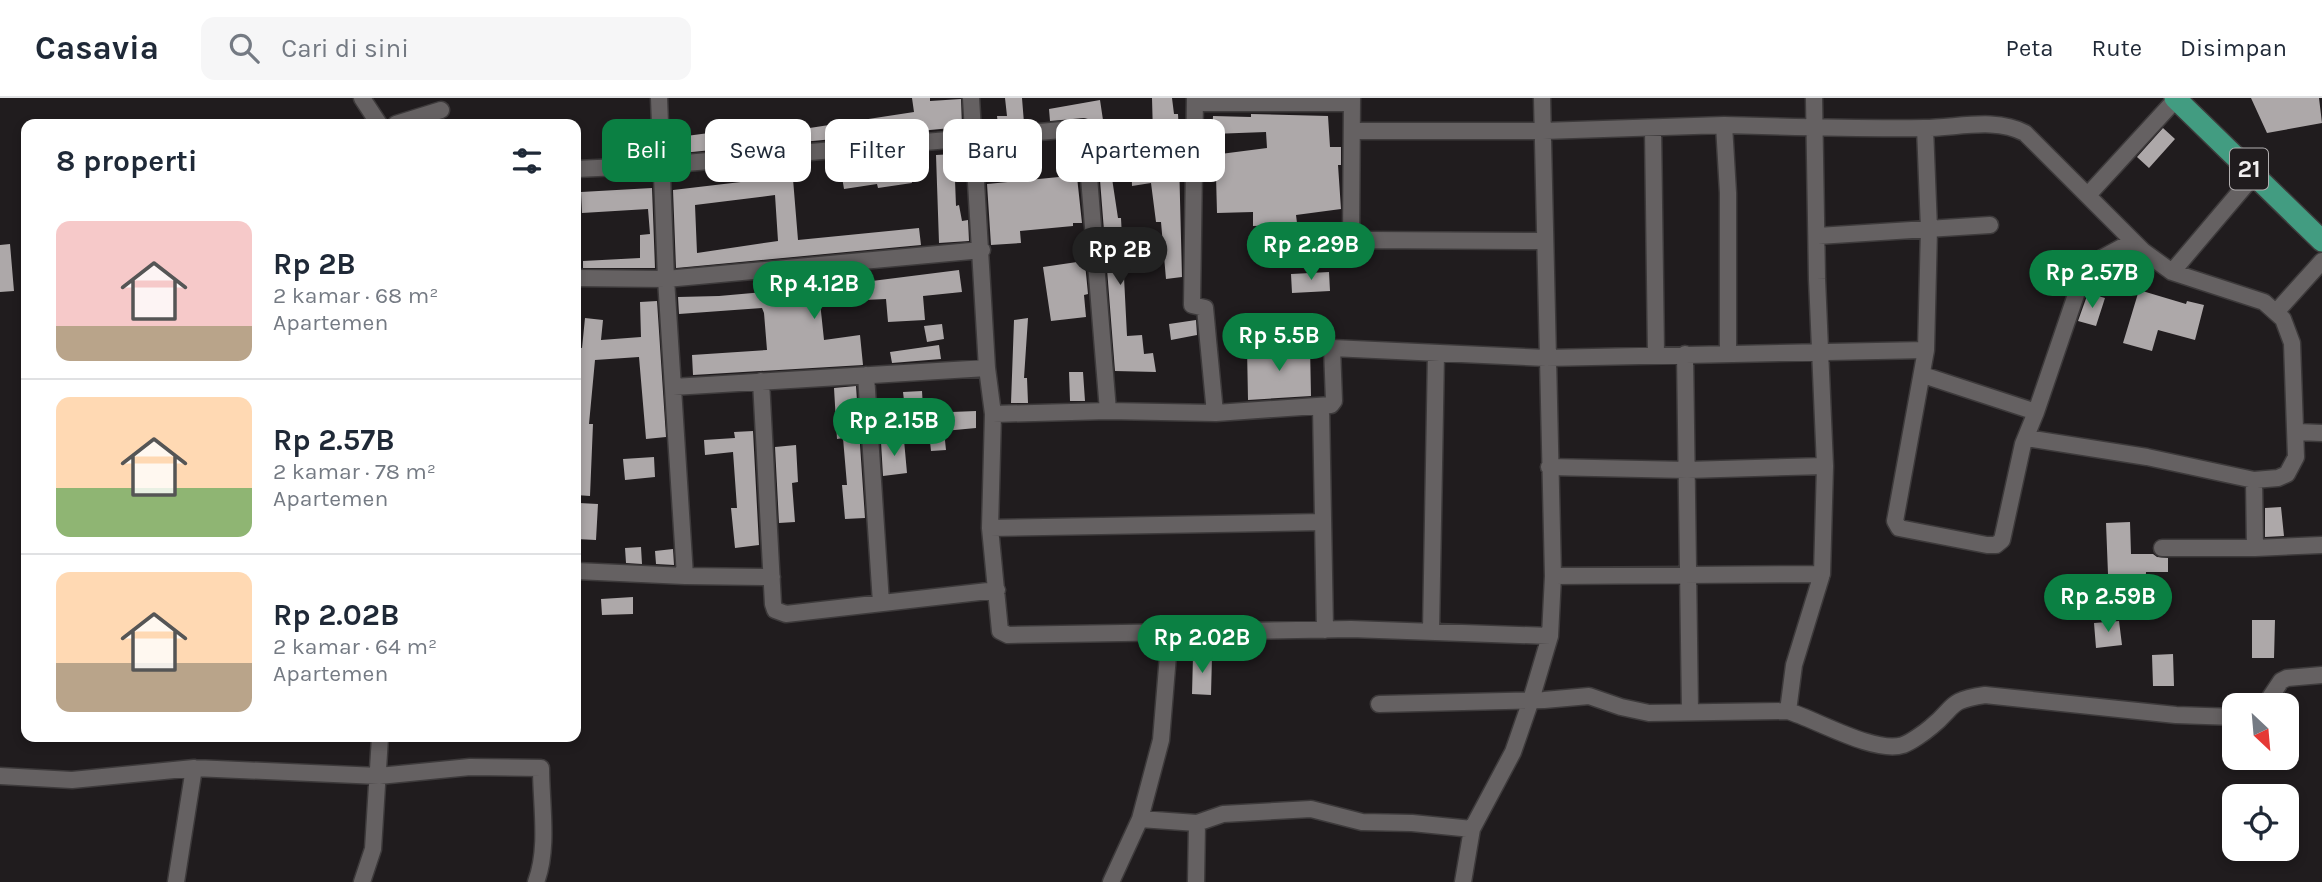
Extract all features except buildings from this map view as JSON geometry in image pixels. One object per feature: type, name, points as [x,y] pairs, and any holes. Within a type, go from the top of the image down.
[{"type":"highway","name":"21","points":[[2176,98],[2322,241]]},
{"type":"street","points":[[362,98],[376,119]]},
{"type":"street","points":[[659,98],[660,119]]},
{"type":"street","points":[[971,98],[972,119]]},
{"type":"street","points":[[1463,882],[1472,829],[1513,752],[1550,636],[1553,576],[1542,98]]},
{"type":"street","points":[[1788,710],[1794,665],[1817,599],[1822,574],[1825,466],[1819,351],[1814,98]]},
{"type":"street","points":[[2088,195],[2176,98]]},
{"type":"street","points":[[1215,413],[1205,308],[1192,306],[1195,100],[1352,101],[1351,243],[1366,240],[1544,241]]},
{"type":"street","points":[[413,119],[441,111]]},
{"type":"street","points":[[1353,131],[1543,131],[1724,125],[1925,128],[1997,124],[2015,127],[2025,133],[2154,260],[2172,272],[2245,295],[2277,311],[2289,331],[2297,432],[2296,457],[2287,474],[2278,478],[2254,480],[2147,457],[2026,439]]},
{"type":"street","points":[[1724,125],[1728,193],[1728,352]]},
{"type":"street","points":[[1042,131],[1085,128],[1108,411]]},
{"type":"street","points":[[1925,128],[1929,229],[1926,350],[1895,521],[1899,528],[1987,545],[1996,545],[2003,540],[2026,439],[2081,280],[2098,260],[2133,241]]},
{"type":"street","points":[[1653,129],[1656,354]]},
{"type":"street","points":[[691,162],[943,139]]},
{"type":"street","points":[[581,169],[602,168]]},
{"type":"street","points":[[2172,272],[2255,174]]},
{"type":"street","points":[[663,182],[666,279],[685,576]]},
{"type":"street","points":[[977,182],[987,368],[993,414],[990,528],[1000,631],[1008,635],[1325,630],[1550,636]]},
{"type":"street","points":[[1818,236],[1990,225]]},
{"type":"street","points":[[581,278],[666,279],[982,250]]},
{"type":"street","points":[[2277,311],[2322,261]]},
{"type":"street","points":[[993,414],[1108,411],[1215,413],[1331,405],[1334,401],[1332,348],[1546,358],[1728,352],[1926,350]]},
{"type":"street","points":[[1431,632],[1436,353]]},
{"type":"street","points":[[1685,354],[1690,710]]},
{"type":"street","points":[[673,387],[987,368]]},
{"type":"street","points":[[866,375],[881,603]]},
{"type":"street","points":[[1923,375],[2036,412]]},
{"type":"street","points":[[761,381],[773,604],[779,613],[997,590]]},
{"type":"street","points":[[1321,406],[1325,630]]},
{"type":"street","points":[[2297,432],[2322,433]]},
{"type":"street","points":[[1549,467],[1687,470],[1825,466]]},
{"type":"street","points":[[2254,480],[2255,548]]},
{"type":"street","points":[[990,528],[1323,522]]},
{"type":"street","points":[[2162,548],[2322,545]]},
{"type":"street","points":[[581,571],[685,576],[772,576]]},
{"type":"street","points":[[1553,576],[1822,574]]},
{"type":"street","points":[[1111,882],[1140,819],[1161,740],[1170,631]]},
{"type":"street","points":[[2273,693],[2281,681],[2322,674]]},
{"type":"street","points":[[1379,704],[1589,696],[1649,713],[1690,710],[1788,710],[1867,742],[1894,746],[1906,744],[1932,726],[1952,704],[1985,695],[2176,715],[2222,716]]},
{"type":"street","points":[[362,882],[373,849],[380,742]]},
{"type":"street","points":[[0,776],[72,780],[194,768],[379,776],[470,767],[541,768],[542,840],[540,870],[536,882]]},
{"type":"street","points":[[176,882],[194,768]]},
{"type":"street","points":[[1140,819],[1196,823],[1223,814],[1311,809],[1362,822],[1412,822],[1472,829]]},
{"type":"street","points":[[1196,823],[1196,882]]}]
